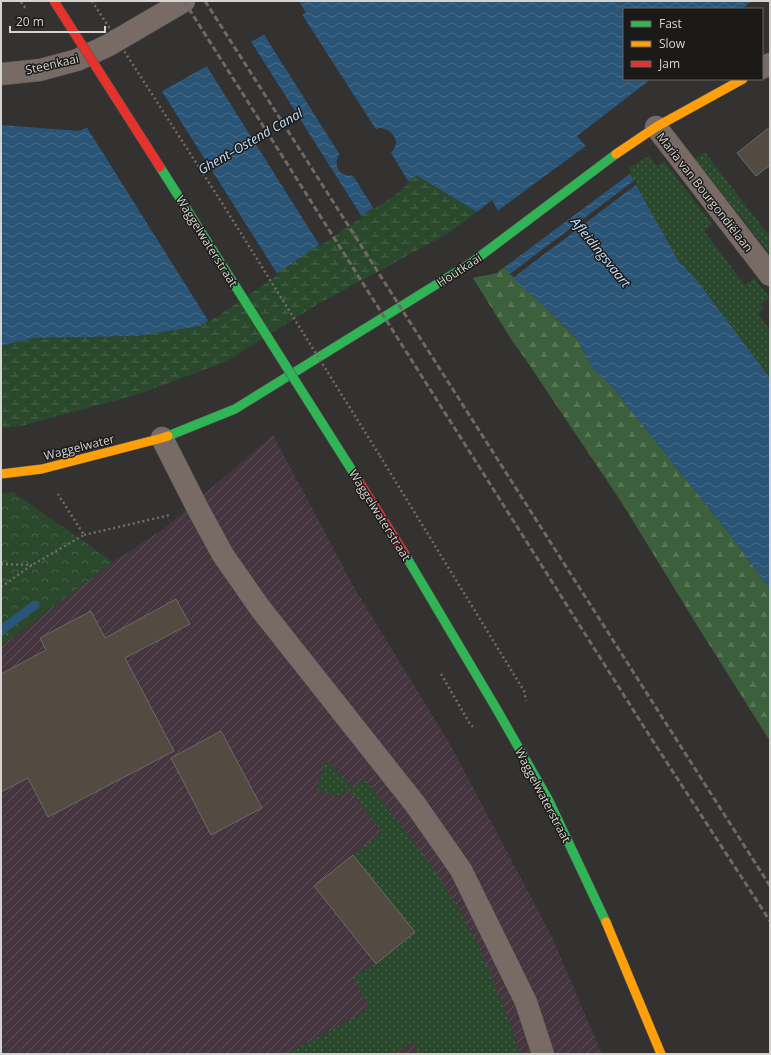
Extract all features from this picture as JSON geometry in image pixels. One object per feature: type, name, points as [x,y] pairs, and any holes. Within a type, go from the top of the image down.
[{"type":"main road","name":"Waggelwaterstraat","points":[[54,1],[193,218],[409,561],[496,708],[548,799],[605,919],[661,1054]]},
{"type":"main road","name":"Houtkaai","points":[[162,438],[235,409],[370,326],[471,263],[621,150],[656,127],[741,80]]},
{"type":"main road","name":"Waggelwater","points":[[1,474],[42,469],[162,438]]},
{"type":"street","name":"Steenkaai","points":[[1,74],[40,70],[77,60],[109,45],[184,1]]},
{"type":"street","name":"Maria van Bourgondiëlaan","points":[[656,127],[770,275]]},
{"type":"street","points":[[162,438],[223,555],[260,608],[415,804],[461,870],[526,1002],[543,1054]]},
{"type":"path","points":[[92,1],[222,203],[380,456]]},
{"type":"path","points":[[42,469],[84,535]]},
{"type":"path","points":[[1,587],[32,565],[84,535],[198,509]]},
{"type":"path","points":[[1,564],[32,565]]},
{"type":"shaded area","points":[[273,435],[356,591],[450,744],[552,937],[602,1054],[1,1054],[1,646],[113,562],[165,528]]},
{"type":"green space","points":[[705,152],[770,237],[770,254],[695,159]]},
{"type":"green space","points":[[649,156],[657,166],[664,161],[712,224],[704,231],[745,285],[754,278],[770,298],[760,305],[764,309],[758,314],[770,330],[770,378],[696,279],[678,260],[627,169]]},
{"type":"green space","points":[[416,175],[477,212],[449,233],[318,304],[225,362],[139,394],[21,426],[1,428],[1,346],[33,338],[137,336],[393,194]]},
{"type":"green space","points":[[504,267],[578,340],[592,368],[610,384],[728,532],[770,589],[770,741],[622,503],[511,339],[473,278],[497,273]]},
{"type":"green space","points":[[13,492],[113,562],[1,646],[1,494]]},
{"type":"green space","points":[[326,760],[352,788],[364,778],[411,838],[444,885],[474,937],[483,956],[520,1054],[419,1054],[413,1042],[392,1054],[286,1054],[363,1013],[367,1008],[367,1003],[353,977],[376,964],[415,932],[353,855],[382,832],[350,790],[338,796],[316,789]]},
{"type":"water","points":[[299,1],[752,1],[742,8],[623,8],[623,80],[650,80],[577,136],[597,159],[627,169],[678,260],[696,279],[770,378],[770,589],[728,532],[610,384],[592,368],[578,340],[519,284],[504,267],[501,217],[492,200],[477,212],[416,175],[393,194],[200,326],[137,336],[33,338],[1,346],[1,125],[79,131],[148,99],[285,23],[306,13]],"holes":[[[379,128],[387,130],[396,140],[395,148],[392,152],[357,174],[348,176],[340,172],[337,167],[337,162],[338,156],[341,152],[357,140]]]},
{"type":"pier","points":[[301,13],[377,131],[340,155],[263,33]]},
{"type":"pier","points":[[250,40],[362,217],[320,246],[206,65]]},
{"type":"pier","points":[[161,90],[278,275],[209,322],[86,126]]},
{"type":"pier","points":[[587,145],[598,157],[627,167],[631,173],[502,269],[499,218],[496,212]]},
{"type":"pier","points":[[390,151],[409,183],[394,196],[374,209],[352,174],[357,173]]},
{"type":"pier","points":[[635,180],[637,184],[514,277],[510,274]]},
{"type":"building","points":[[770,127],[770,165],[756,176],[737,153]]},
{"type":"building","points":[[176,599],[190,624],[125,658],[174,751],[48,817],[28,778],[1,792],[1,674],[46,650],[40,638],[91,611],[105,638]]},
{"type":"building","points":[[221,731],[262,808],[211,835],[171,758]]},
{"type":"building","points":[[353,855],[415,932],[376,964],[314,886]]},
{"type":"waterway","points":[[1,630],[35,605]]},
{"type":"railway","points":[[184,1],[651,738],[770,921]]},
{"type":"railway","points":[[205,1],[770,886]]},
{"type":"traffic: fast","points":[[168,436],[235,409],[471,263],[616,154]]},
{"type":"traffic: fast","points":[[160,167],[353,472]]},
{"type":"traffic: fast","points":[[404,553],[548,799],[606,922]]},
{"type":"traffic: slow","points":[[616,154],[656,127],[741,80]]},
{"type":"traffic: slow","points":[[1,474],[42,469],[168,436]]},
{"type":"traffic: slow","points":[[606,922],[661,1054]]},
{"type":"traffic: jam","points":[[54,1],[160,167]]},
{"type":"traffic: jam","points":[[353,472],[404,553]]},
{"type":"water label","name":"Ghent–Ostend Canal","points":[[250,141]]},
{"type":"water label","name":"Afleidingsvaart","points":[[601,252]]}]
